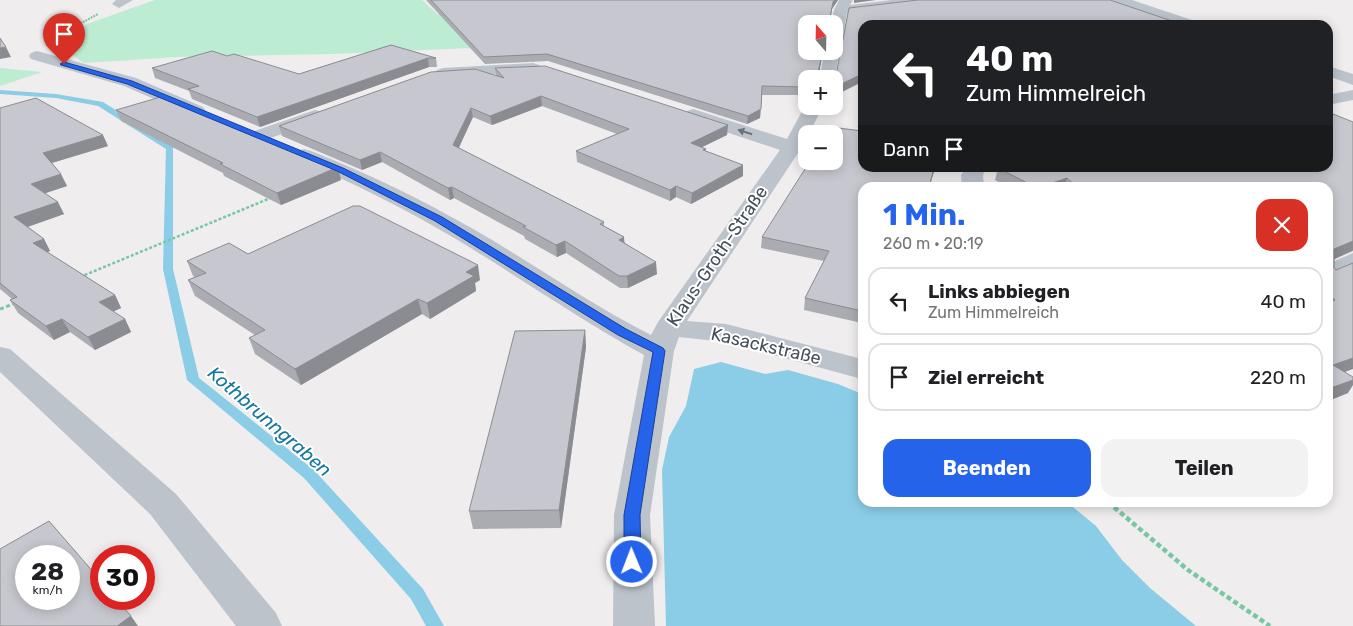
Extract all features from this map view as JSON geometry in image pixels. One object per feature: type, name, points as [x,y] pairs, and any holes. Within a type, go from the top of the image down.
[{"type":"street","points":[[844,5],[924,0]]},
{"type":"street","points":[[1119,0],[1178,20]]},
{"type":"street","points":[[37,56],[130,82],[219,120]]},
{"type":"street","points":[[430,74],[547,68]]},
{"type":"street","points":[[1333,73],[1353,80]]},
{"type":"street","points":[[1333,99],[1353,95]]},
{"type":"street","points":[[331,110],[251,133],[340,169],[438,219],[622,332],[663,339]]},
{"type":"street","points":[[679,110],[792,147]]},
{"type":"street","name":"Klaus-Groth-Straße","points":[[634,626],[632,515],[663,339],[792,147],[809,115]]},
{"type":"street","points":[[1333,271],[1353,262]]},
{"type":"street","name":"Kasackstraße","points":[[663,339],[726,333],[858,367]]},
{"type":"street","points":[[0,356],[163,504],[261,626]]},
{"type":"path","points":[[37,56],[59,35],[123,2]]},
{"type":"path","points":[[73,279],[276,196]]},
{"type":"path","points":[[0,309],[18,302]]},
{"type":"path","points":[[1114,507],[1188,570],[1270,626]]},
{"type":"green space","points":[[155,0],[422,0],[437,14],[571,0],[609,42],[333,54],[178,57],[84,63],[64,49],[87,24]]},
{"type":"green space","points":[[0,68],[42,72],[0,86]]},
{"type":"water","points":[[721,362],[765,374],[788,370],[838,384],[858,392],[858,507],[1073,507],[1096,526],[1122,560],[1150,588],[1196,626],[666,626],[662,470],[669,437],[686,406],[694,369]]},
{"type":"building","points":[[431,0],[835,0],[830,15],[798,15],[798,60],[821,60],[818,70],[798,70],[798,87],[762,86],[761,109],[748,116],[547,54],[484,57]]},
{"type":"building","points":[[918,0],[1110,0],[1169,20],[858,20],[858,76],[843,83],[843,70],[837,70],[839,60],[843,60],[843,39],[849,8]]},
{"type":"building","points":[[0,38],[6,47],[0,48]]},
{"type":"building","points":[[391,45],[436,58],[428,58],[257,117],[188,89],[199,86],[152,68],[212,51],[227,56],[234,54],[299,74]]},
{"type":"building","points":[[545,66],[728,125],[691,143],[706,149],[703,150],[743,165],[692,193],[676,186],[670,190],[576,151],[629,129],[541,96],[490,116],[471,108],[453,145],[604,222],[600,224],[624,237],[619,240],[656,262],[627,276],[619,276],[565,241],[556,245],[523,227],[526,226],[380,152],[360,160],[279,126],[431,72],[475,69],[504,78],[495,68]]},
{"type":"building","points":[[164,96],[338,167],[277,193],[220,164],[223,163],[116,110]]},
{"type":"building","points":[[36,98],[103,135],[43,153],[61,174],[31,184],[58,202],[14,217],[44,239],[33,243],[115,295],[99,302],[125,319],[88,337],[62,319],[46,326],[10,300],[17,297],[0,283],[0,108]]},
{"type":"building","points":[[1333,114],[1353,122],[1353,241],[1334,249],[1334,268],[1336,270],[1353,263],[1353,358],[1333,365],[1333,301],[1335,300],[1333,298],[1333,182],[1071,182],[1067,178],[1055,182],[1025,182],[1006,172],[1333,172]]},
{"type":"building","points":[[843,129],[858,130],[858,172],[933,172],[930,182],[858,182],[858,310],[805,298],[829,251],[762,237],[804,170],[843,170]]},
{"type":"building","points":[[353,206],[360,206],[478,265],[466,272],[474,276],[427,303],[418,299],[295,369],[249,338],[265,330],[188,280],[206,273],[187,261],[229,243],[248,254]]},
{"type":"building","points":[[585,330],[559,510],[469,511],[515,331]]},
{"type":"building","points":[[1333,365],[1353,377],[1353,380],[1333,387]]},
{"type":"building","points":[[49,521],[70,545],[15,545],[15,610],[80,610],[80,557],[90,568],[90,610],[126,610],[131,616],[117,626],[0,626],[0,549]]},
{"type":"waterway","name":"Kothbrunngraben","points":[[0,92],[56,96],[100,104],[170,148],[168,269],[193,380],[309,474],[417,594],[435,626]]},
{"type":"route","points":[[64,64],[130,82],[340,169],[438,219],[622,332],[659,351],[632,515],[632,562]]}]
